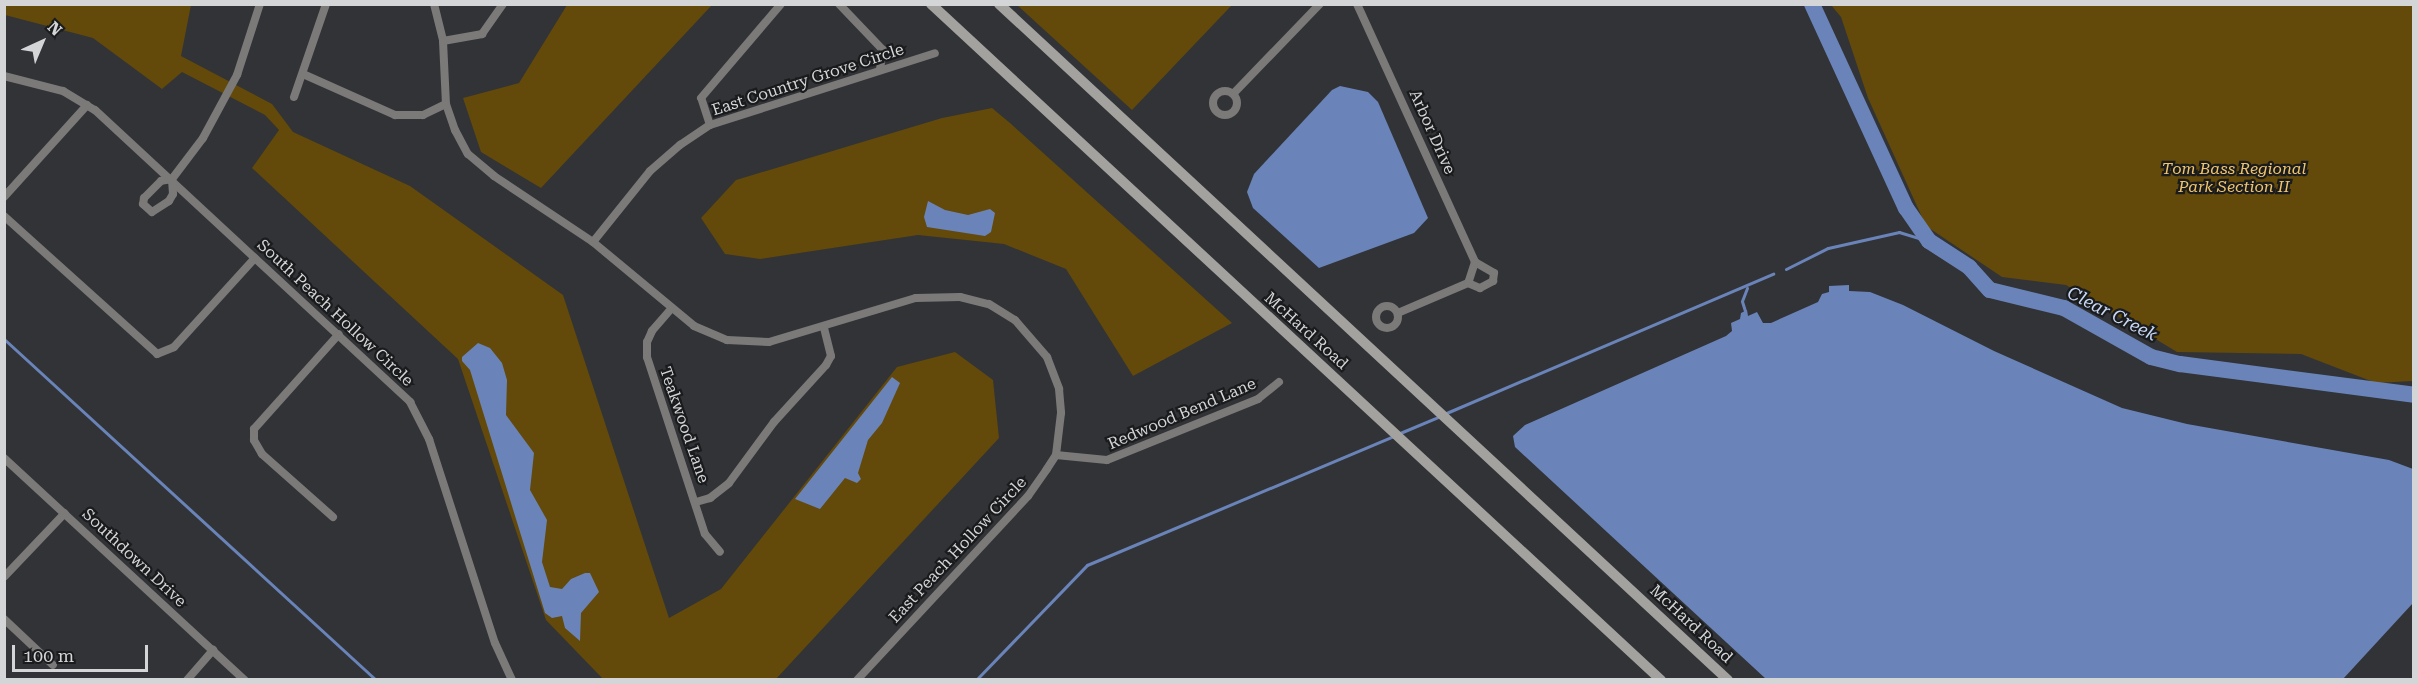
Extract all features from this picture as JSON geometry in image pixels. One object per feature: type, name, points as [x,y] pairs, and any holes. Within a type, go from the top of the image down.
[{"type":"main road","name":"McHard Road","points":[[931,4],[1661,680]]},
{"type":"main road","name":"McHard Road","points":[[999,4],[1728,680]]},
{"type":"street","points":[[172,179],[161,181],[144,198],[143,204],[152,212],[169,201],[173,194],[172,179],[203,138],[237,75],[260,4]]},
{"type":"street","points":[[294,97],[326,4]]},
{"type":"street","name":"East Peach Hollow Circle","points":[[434,4],[443,41],[447,104],[455,130],[479,165],[593,242],[671,309],[711,336],[746,343],[769,342],[929,296],[973,299],[1000,310],[1037,342],[1054,373],[1061,413],[1056,455],[1028,496],[856,680]]},
{"type":"street","points":[[443,41],[482,34],[503,4]]},
{"type":"street","points":[[710,125],[701,98],[781,4]]},
{"type":"street","points":[[839,4],[883,50],[879,70]]},
{"type":"street","points":[[1233,94],[1320,4]]},
{"type":"street","name":"Arbor Drive","points":[[1357,4],[1475,262],[1474,273],[1468,283]]},
{"type":"street","name":"East Country Grove Circle","points":[[593,242],[650,171],[680,145],[710,125],[935,53]]},
{"type":"street","points":[[303,74],[395,115],[423,115],[447,104]]},
{"type":"street","name":"South Peach Hollow Circle","points":[[4,76],[63,91],[87,105],[172,179],[398,388],[423,425],[495,643],[512,680]]},
{"type":"street","points":[[4,197],[87,105]]},
{"type":"street","points":[[4,216],[157,354],[174,347],[255,258]]},
{"type":"street","points":[[1398,313],[1468,283],[1480,288],[1493,281],[1494,273],[1475,262]]},
{"type":"street","name":"Teakwood Lane","points":[[671,309],[646,342],[647,357],[705,534],[720,552]]},
{"type":"street","points":[[696,502],[722,491],[774,422],[826,365],[831,356],[824,327]]},
{"type":"street","points":[[333,517],[262,454],[254,440],[254,429],[339,334]]},
{"type":"street","name":"Redwood Bend Lane","points":[[1056,455],[1080,460],[1107,460],[1258,399],[1279,382]]},
{"type":"street","name":"Southdown Drive","points":[[4,458],[245,680]]},
{"type":"street","points":[[4,578],[65,513]]},
{"type":"street","points":[[4,619],[53,665]]},
{"type":"street","points":[[187,680],[213,650]]},
{"type":"green space","points":[[4,5],[191,5],[181,56],[272,104],[293,132],[410,186],[563,295],[669,618],[721,589],[897,367],[955,352],[993,380],[999,438],[776,679],[603,679],[546,620],[458,359],[252,168],[279,130],[265,115],[182,72],[162,89],[93,38],[5,15]]},
{"type":"green space","points":[[567,5],[712,5],[541,188],[481,152],[463,98],[519,83]]},
{"type":"green space","points":[[1017,5],[1232,5],[1132,110]]},
{"type":"green space","name":"Tom Bass Regional Park Section II","points":[[1831,5],[2413,5],[2413,381],[2376,383],[2301,354],[2177,352],[2066,285],[2002,277],[1926,226],[1868,98],[1841,17]]},
{"type":"green space","points":[[992,108],[1232,323],[1133,376],[1066,269],[1004,244],[918,235],[760,259],[725,254],[701,218],[736,180],[942,118]]},
{"type":"water","points":[[1340,86],[1368,92],[1378,102],[1428,218],[1414,233],[1319,268],[1253,208],[1247,192],[1254,174],[1332,90]]},
{"type":"water","points":[[928,201],[945,210],[968,215],[990,209],[995,213],[991,232],[985,236],[927,227],[924,217]]},
{"type":"water","points":[[1849,285],[1849,291],[1870,292],[1903,305],[1994,351],[2122,408],[2187,424],[2389,460],[2413,469],[2413,603],[2343,679],[1766,679],[1515,447],[1513,436],[1525,425],[1726,336],[1732,331],[1731,323],[1740,319],[1741,313],[1747,310],[1748,316],[1757,312],[1763,323],[1771,323],[1818,302],[1822,294],[1829,292],[1829,286]]},
{"type":"water","points":[[478,343],[490,348],[502,363],[507,380],[506,415],[534,453],[530,490],[547,520],[542,562],[550,587],[562,589],[571,579],[590,573],[599,592],[581,613],[580,641],[565,628],[562,616],[552,618],[545,613],[470,370],[462,361],[462,357]]},
{"type":"water","points":[[892,377],[900,383],[882,423],[868,440],[858,473],[861,479],[857,483],[845,478],[820,509],[795,499]]},
{"type":"waterway","name":"Clear Creek","points":[[1812,4],[1906,208],[1929,241],[1969,267],[1990,290],[2064,308],[2151,357],[2180,364],[2414,395]]},
{"type":"waterway","points":[[1786,269],[1828,248],[1899,232],[1929,241]]},
{"type":"waterway","points":[[1444,414],[1773,274]]},
{"type":"waterway","points":[[1745,311],[1742,301],[1747,288]]},
{"type":"waterway","points":[[4,339],[376,680]]},
{"type":"waterway","points":[[1400,433],[1438,417]]},
{"type":"waterway","points":[[976,680],[1087,565],[1394,436]]}]
